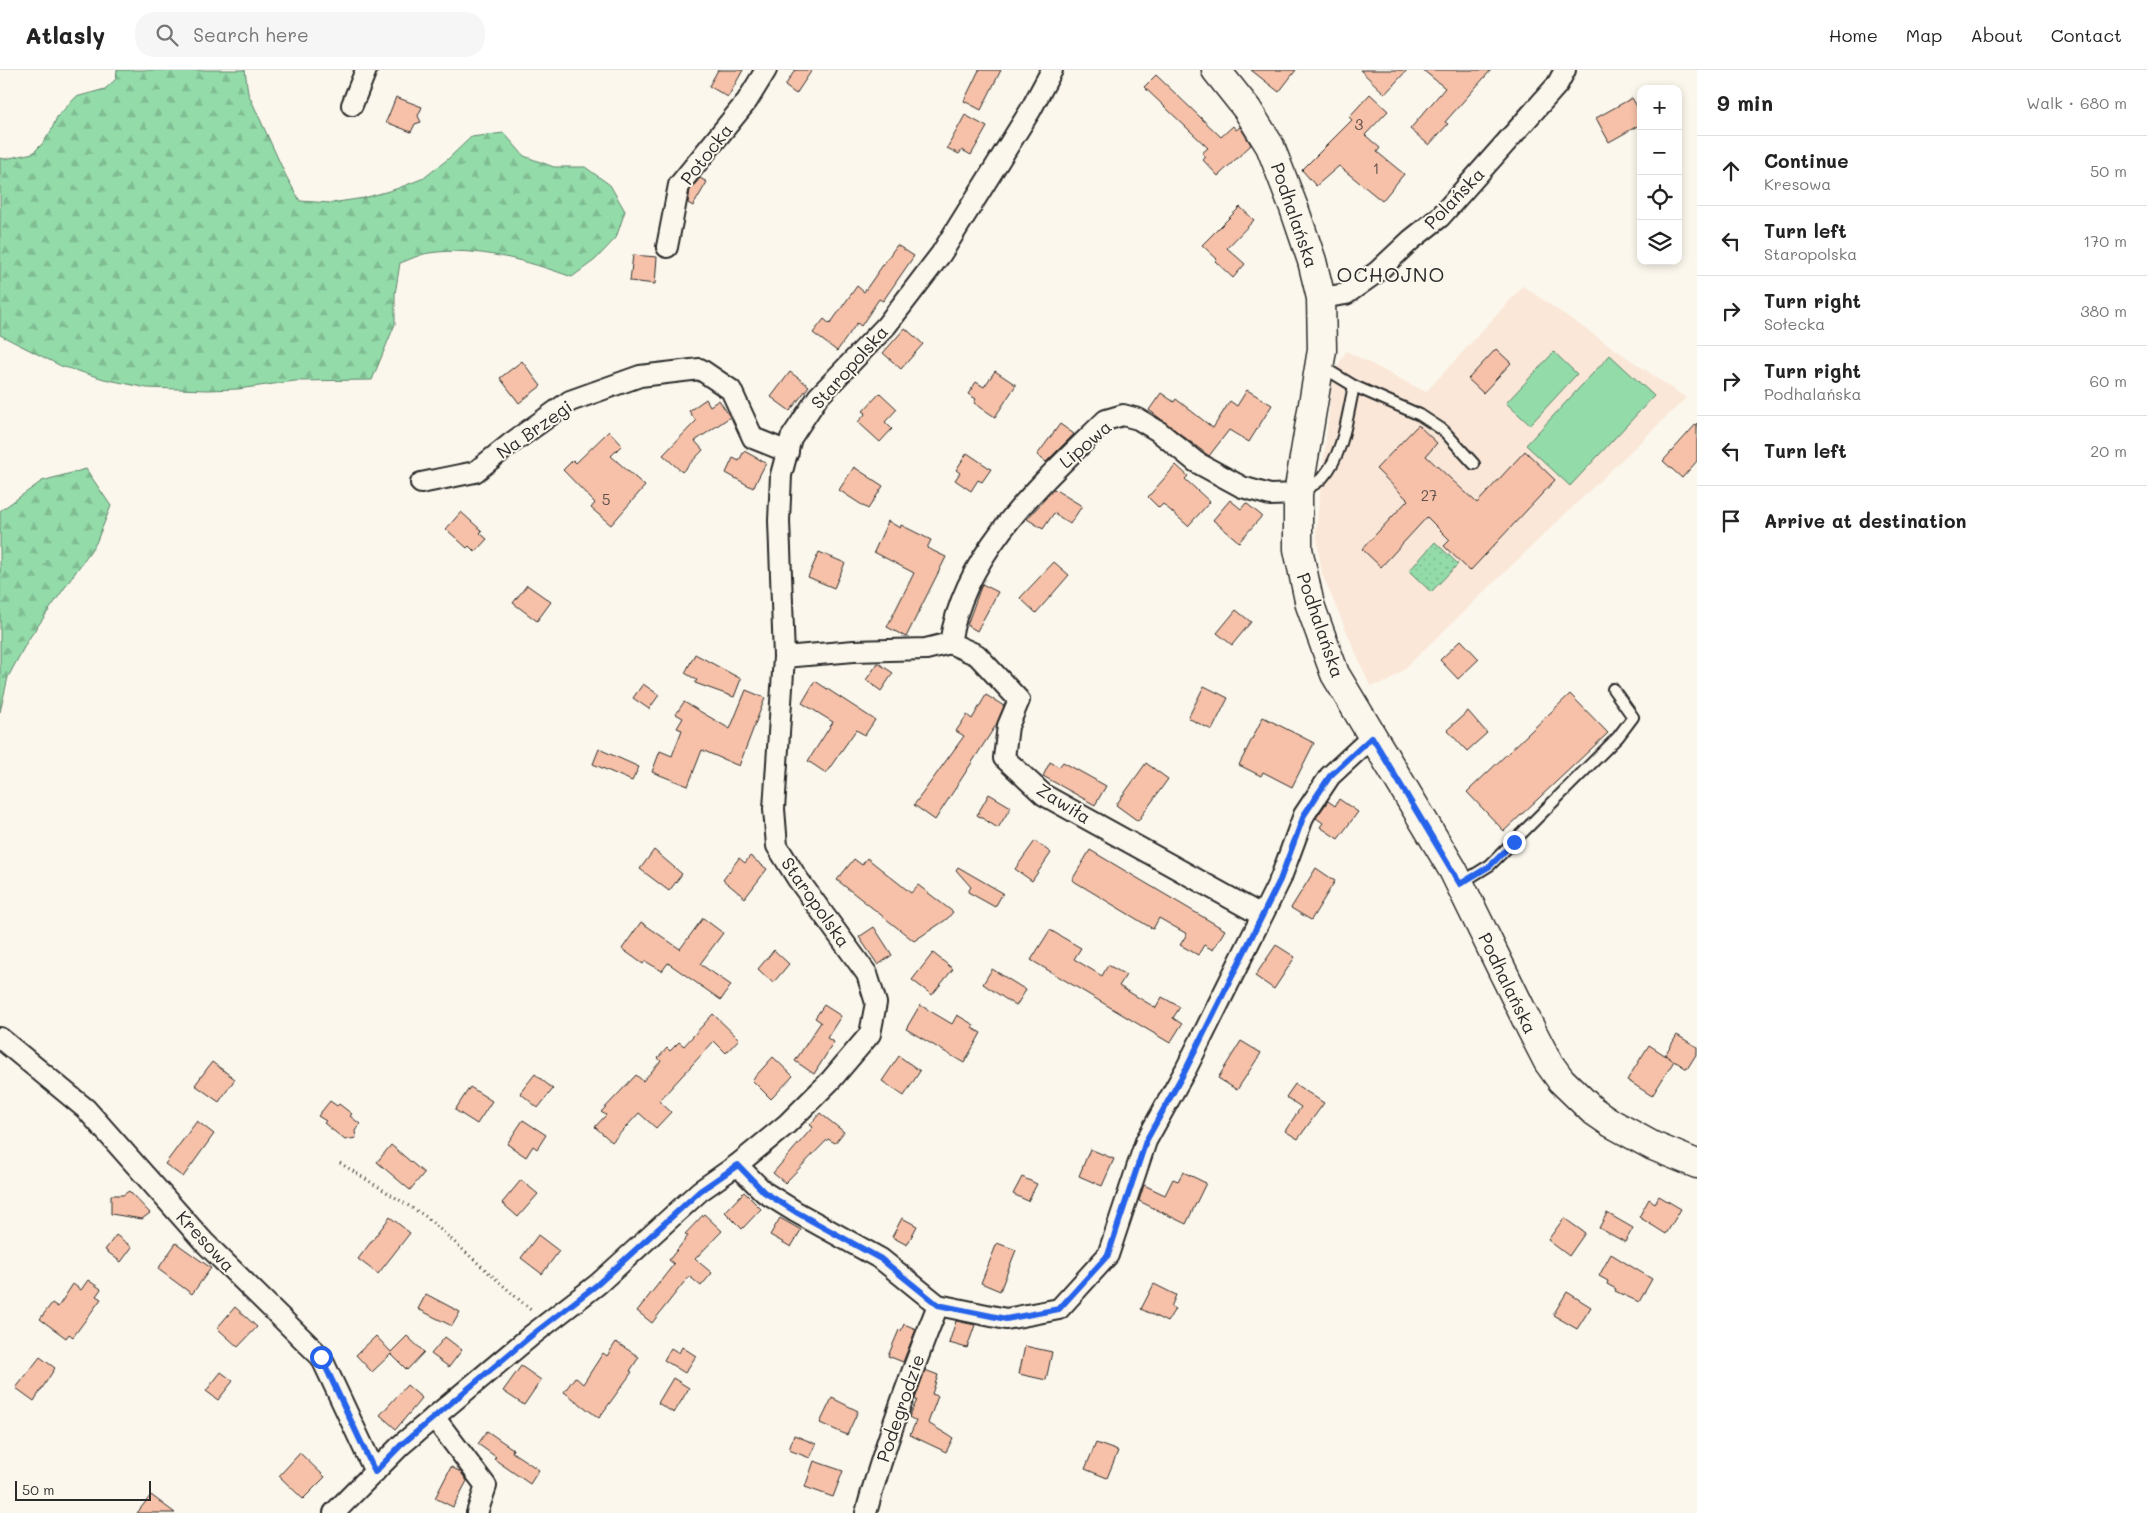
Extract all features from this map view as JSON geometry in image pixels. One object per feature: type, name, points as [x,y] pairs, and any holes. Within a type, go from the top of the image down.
[{"type":"street","points":[[352,104],[366,70]]},
{"type":"street","name":"Potocka","points":[[667,247],[679,185],[748,101],[766,70]]},
{"type":"street","name":"Staropolska","points":[[334,1513],[401,1445],[546,1324],[598,1284],[700,1191],[738,1165],[787,1124],[832,1080],[870,1034],[876,1003],[867,974],[797,878],[777,846],[774,809],[784,657],[780,521],[781,475],[791,438],[818,397],[886,326],[942,254],[1030,111],[1052,70]]},
{"type":"street","name":"Podhalańska","points":[[1216,70],[1247,110],[1270,146],[1312,260],[1321,298],[1323,332],[1298,494],[1298,549],[1310,605],[1336,674],[1460,884],[1548,1062],[1561,1080],[1592,1110],[1611,1124],[1653,1146],[1697,1164]]},
{"type":"street","name":"Polańska","points":[[1321,298],[1346,294],[1376,272],[1410,240],[1440,217],[1557,86],[1565,70]]},
{"type":"street","name":"Na Brzegi","points":[[421,483],[475,472],[570,401],[640,376],[700,369],[731,390],[753,438],[788,452]]},
{"type":"street","name":"Lipowa","points":[[950,643],[952,628],[972,574],[1026,499],[1106,420],[1122,415],[1138,419],[1158,431],[1196,462],[1242,488],[1270,494],[1298,494]]},
{"type":"street","points":[[784,657],[854,651],[926,649],[950,643]]},
{"type":"street","name":"Zawiła","points":[[950,643],[977,655],[1019,700],[1008,726],[1004,758],[1044,795],[1261,915]]},
{"type":"street","points":[[738,1165],[764,1192],[881,1259],[938,1305],[1006,1319],[1059,1309],[1108,1255],[1146,1141],[1186,1069],[1280,880],[1304,815],[1330,776],[1372,737]]},
{"type":"street","name":"Kresowa","points":[[0,1038],[8,1042],[86,1110],[204,1242],[321,1357],[375,1472]]},
{"type":"street","name":"Podegrodzie","points":[[866,1513],[883,1453],[915,1362],[938,1305]]},
{"type":"street","points":[[434,1417],[486,1486],[478,1513]]},
{"type":"lane","points":[[1319,366],[1354,386],[1420,415],[1443,430],[1474,464]]},
{"type":"lane","points":[[1298,494],[1322,479],[1334,461],[1343,435],[1354,386]]},
{"type":"lane","points":[[1460,884],[1490,866],[1618,737],[1633,717],[1613,689]]},
{"type":"path","points":[[340,1163],[426,1216],[546,1324]]},
{"type":"shaded area","points":[[1523,286],[1686,398],[1401,672],[1387,682],[1370,686],[1322,574],[1316,531],[1333,375],[1346,351],[1426,392]]},
{"type":"green space","points":[[117,70],[245,70],[248,93],[286,176],[300,201],[331,203],[364,198],[396,189],[424,178],[471,137],[504,133],[524,156],[554,167],[585,167],[610,185],[625,211],[616,238],[595,260],[572,277],[502,256],[483,253],[447,251],[418,256],[400,263],[395,294],[395,324],[372,380],[295,381],[238,389],[207,390],[147,388],[104,379],[61,366],[0,335],[0,158],[5,159],[33,153],[51,131],[57,117],[76,97],[105,89],[116,79]]},
{"type":"green space","points":[[1554,352],[1577,374],[1530,425],[1506,403]]},
{"type":"green space","points":[[1610,355],[1654,396],[1570,486],[1526,445]]},
{"type":"green space","points":[[86,469],[111,506],[96,543],[28,640],[8,677],[0,712],[0,511],[42,481]]},
{"type":"green space","points":[[1435,542],[1458,564],[1431,592],[1409,571]]},
{"type":"building","points":[[718,70],[743,70],[728,97],[709,86]]},
{"type":"building","points":[[795,70],[812,70],[796,94],[785,86]]},
{"type":"building","points":[[979,70],[1001,70],[981,110],[964,101]]},
{"type":"building","points":[[1251,70],[1296,70],[1279,92]]},
{"type":"building","points":[[1360,70],[1407,70],[1385,94]]},
{"type":"building","points":[[1423,70],[1491,70],[1445,122],[1448,124],[1429,145],[1410,129],[1445,88]]},
{"type":"building","points":[[1156,75],[1221,137],[1233,126],[1236,130],[1240,127],[1251,145],[1218,176],[1203,160],[1206,157],[1202,153],[1208,148],[1144,87]]},
{"type":"building","points":[[1370,94],[1388,111],[1365,135],[1380,148],[1377,152],[1404,174],[1382,201],[1339,166],[1316,186],[1302,170],[1352,120],[1349,117]]},
{"type":"building","points":[[396,97],[422,107],[418,116],[421,122],[415,124],[411,132],[386,122]]},
{"type":"building","points":[[1632,98],[1637,106],[1637,126],[1609,142],[1596,118]]},
{"type":"building","points":[[965,115],[987,127],[971,155],[962,150],[959,154],[947,148]]},
{"type":"building","points":[[700,178],[707,182],[693,206],[688,203],[690,190]]},
{"type":"building","points":[[1240,207],[1254,220],[1227,248],[1245,264],[1233,278],[1202,245]]},
{"type":"building","points":[[897,245],[914,256],[883,301],[879,299],[861,326],[857,323],[837,351],[813,333],[824,319],[830,324],[857,286],[864,292]]},
{"type":"building","points":[[633,255],[657,257],[655,284],[630,281]]},
{"type":"building","points":[[905,328],[923,344],[901,369],[883,353]]},
{"type":"building","points":[[1496,349],[1511,363],[1483,393],[1468,379]]},
{"type":"building","points":[[522,361],[541,386],[519,403],[500,378]]},
{"type":"building","points":[[995,371],[1016,385],[995,417],[974,403],[976,399],[968,394],[976,382],[984,387]]},
{"type":"building","points":[[790,372],[809,386],[790,411],[771,397]]},
{"type":"building","points":[[1247,390],[1272,405],[1249,442],[1229,430],[1209,456],[1149,410],[1161,393],[1174,402],[1176,399],[1213,428],[1230,401],[1237,406]]},
{"type":"building","points":[[880,393],[897,409],[885,422],[892,429],[880,442],[858,422],[866,413],[863,411]]},
{"type":"building","points":[[706,399],[710,406],[719,400],[730,417],[695,441],[703,450],[682,472],[663,455],[696,421],[689,411]]},
{"type":"building","points":[[1697,423],[1697,461],[1682,478],[1663,461]]},
{"type":"building","points":[[1060,424],[1074,434],[1046,462],[1037,455]]},
{"type":"building","points":[[1418,425],[1437,443],[1426,456],[1477,503],[1525,451],[1555,480],[1470,571],[1444,546],[1450,540],[1427,517],[1381,567],[1362,549],[1408,500],[1376,469]]},
{"type":"building","points":[[609,431],[622,445],[611,456],[645,486],[611,525],[591,508],[595,503],[563,470],[573,460],[576,463]]},
{"type":"building","points":[[744,451],[766,463],[753,488],[726,473],[733,458],[739,461]]},
{"type":"building","points":[[967,453],[991,469],[982,482],[978,480],[971,491],[955,480],[960,473],[956,470]]},
{"type":"building","points":[[1176,465],[1188,476],[1185,479],[1210,502],[1188,526],[1163,504],[1159,508],[1148,497]]},
{"type":"building","points":[[854,467],[883,486],[868,509],[839,490]]},
{"type":"building","points":[[1054,489],[1082,506],[1070,524],[1054,513],[1043,529],[1027,519]]},
{"type":"building","points":[[1230,500],[1241,509],[1246,503],[1262,516],[1239,542],[1213,520]]},
{"type":"building","points":[[461,512],[482,531],[480,533],[487,539],[475,552],[469,546],[467,548],[446,529]]},
{"type":"building","points":[[888,521],[900,528],[901,525],[931,540],[927,548],[946,557],[906,637],[887,627],[914,573],[874,552]]},
{"type":"building","points":[[819,552],[845,563],[834,588],[808,577]]},
{"type":"building","points":[[1054,562],[1069,575],[1036,613],[1020,598]]},
{"type":"building","points":[[982,584],[998,592],[977,631],[967,625]]},
{"type":"building","points":[[527,585],[551,602],[537,621],[513,603]]},
{"type":"building","points":[[1236,610],[1251,622],[1232,645],[1217,633]]},
{"type":"building","points":[[1461,640],[1479,659],[1458,679],[1440,660]]},
{"type":"building","points":[[695,654],[741,679],[734,697],[695,683],[697,680],[685,673]]},
{"type":"building","points":[[878,663],[893,673],[881,691],[866,680]]},
{"type":"building","points":[[815,681],[875,720],[865,735],[856,730],[826,773],[808,761],[833,722],[802,703]]},
{"type":"building","points":[[643,684],[659,695],[649,709],[633,698]]},
{"type":"building","points":[[1204,686],[1228,698],[1212,730],[1188,718]]},
{"type":"building","points":[[746,690],[765,698],[739,766],[702,750],[688,786],[652,772],[660,751],[672,756],[682,730],[677,728],[683,718],[676,714],[684,702],[730,729]]},
{"type":"building","points":[[1570,694],[1608,733],[1504,831],[1467,792]]},
{"type":"building","points":[[986,695],[1004,706],[996,725],[935,820],[914,805],[964,736],[956,731],[967,715],[972,719]]},
{"type":"building","points":[[1468,711],[1487,733],[1467,751],[1447,730]]},
{"type":"building","points":[[1263,717],[1314,743],[1292,787],[1263,772],[1261,776],[1239,765]]},
{"type":"building","points":[[599,749],[639,767],[632,781],[593,764]]},
{"type":"building","points":[[1050,762],[1059,767],[1063,762],[1106,786],[1095,805],[1043,776]]},
{"type":"building","points":[[1146,763],[1168,779],[1138,821],[1116,805]]},
{"type":"building","points":[[989,794],[1011,807],[998,828],[977,815]]},
{"type":"building","points":[[1339,799],[1358,812],[1338,839],[1320,827],[1323,823],[1316,818],[1328,801],[1335,806]]},
{"type":"building","points":[[1035,841],[1051,853],[1032,881],[1015,869]]},
{"type":"building","points":[[654,850],[682,874],[669,891],[640,869]]},
{"type":"building","points":[[1090,850],[1225,930],[1213,950],[1204,945],[1198,955],[1180,945],[1187,934],[1159,918],[1153,929],[1072,880]]},
{"type":"building","points":[[750,856],[767,869],[745,898],[723,880],[739,858],[745,863]]},
{"type":"building","points":[[867,858],[911,893],[918,885],[953,912],[947,919],[914,941],[837,880],[854,859],[862,865]]},
{"type":"building","points":[[958,867],[1003,893],[995,907],[968,892],[971,887],[956,870]]},
{"type":"building","points":[[1316,868],[1335,881],[1311,920],[1291,908]]},
{"type":"building","points":[[703,918],[723,933],[700,964],[731,985],[721,1000],[668,963],[662,971],[645,961],[643,964],[622,949],[641,922],[680,949]]},
{"type":"building","points":[[874,927],[892,955],[878,965],[859,937]]},
{"type":"building","points":[[1050,930],[1081,948],[1074,959],[1102,976],[1108,965],[1126,975],[1119,986],[1156,1008],[1162,997],[1180,1007],[1173,1018],[1182,1024],[1170,1043],[1031,960]]},
{"type":"building","points":[[1276,945],[1295,957],[1274,989],[1255,976]]},
{"type":"building","points":[[774,950],[789,964],[773,983],[758,969]]},
{"type":"building","points":[[933,953],[953,969],[932,995],[912,980]]},
{"type":"building","points":[[992,969],[1026,990],[1016,1006],[983,984]]},
{"type":"building","points":[[824,1005],[841,1016],[827,1038],[834,1042],[814,1074],[795,1061],[821,1022],[815,1018]]},
{"type":"building","points":[[920,1005],[952,1024],[957,1015],[974,1025],[972,1028],[981,1033],[964,1063],[906,1029]]},
{"type":"building","points":[[713,1014],[739,1039],[726,1053],[714,1041],[659,1101],[671,1112],[656,1128],[639,1113],[612,1142],[595,1127],[606,1115],[601,1112],[636,1075],[643,1081],[661,1061],[658,1058],[667,1048],[670,1051],[679,1042],[684,1046]]},
{"type":"building","points":[[1677,1035],[1697,1047],[1697,1053],[1687,1069],[1665,1055]]},
{"type":"building","points":[[1241,1041],[1261,1053],[1237,1090],[1218,1078]]},
{"type":"building","points":[[1649,1045],[1674,1061],[1652,1096],[1627,1080]]},
{"type":"building","points":[[899,1056],[920,1071],[904,1096],[882,1081]]},
{"type":"building","points":[[773,1057],[793,1076],[771,1099],[752,1080]]},
{"type":"building","points":[[212,1062],[235,1079],[219,1102],[195,1085]]},
{"type":"building","points":[[535,1074],[553,1089],[538,1108],[520,1093]]},
{"type":"building","points":[[1295,1084],[1324,1103],[1298,1139],[1285,1131],[1301,1107],[1286,1097]]},
{"type":"building","points":[[470,1087],[492,1101],[477,1124],[455,1110]]},
{"type":"building","points":[[330,1101],[337,1106],[339,1104],[352,1114],[350,1116],[360,1124],[355,1131],[356,1138],[345,1140],[324,1123],[326,1121],[318,1116]]},
{"type":"building","points":[[820,1113],[844,1132],[835,1143],[828,1139],[785,1183],[773,1173],[813,1127],[810,1125]]},
{"type":"building","points":[[523,1120],[546,1135],[537,1149],[533,1146],[526,1157],[507,1144]]},
{"type":"building","points":[[197,1121],[214,1134],[183,1177],[165,1164]]},
{"type":"building","points":[[391,1145],[424,1173],[410,1190],[377,1162]]},
{"type":"building","points":[[1090,1149],[1114,1159],[1102,1186],[1079,1176]]},
{"type":"building","points":[[1183,1172],[1206,1183],[1186,1224],[1139,1201],[1144,1185],[1165,1195],[1173,1179],[1178,1181]]},
{"type":"building","points":[[1022,1177],[1037,1184],[1028,1201],[1013,1194]]},
{"type":"building","points":[[521,1180],[538,1194],[518,1217],[502,1203]]},
{"type":"building","points":[[129,1191],[150,1213],[142,1219],[111,1214],[111,1195],[123,1195]]},
{"type":"building","points":[[744,1192],[761,1209],[742,1229],[725,1212]]},
{"type":"building","points":[[1659,1196],[1681,1209],[1666,1234],[1639,1217],[1649,1199],[1655,1203]]},
{"type":"building","points":[[1607,1213],[1633,1228],[1625,1242],[1599,1228]]},
{"type":"building","points":[[704,1214],[722,1231],[695,1259],[712,1273],[701,1286],[689,1276],[652,1323],[637,1311],[674,1264],[669,1260],[688,1236],[685,1234]]},
{"type":"building","points":[[390,1217],[410,1233],[378,1274],[358,1259]]},
{"type":"building","points":[[780,1218],[801,1230],[791,1247],[770,1235]]},
{"type":"building","points":[[902,1218],[917,1226],[907,1245],[892,1237]]},
{"type":"building","points":[[1564,1218],[1585,1233],[1569,1256],[1548,1240]]},
{"type":"building","points":[[116,1235],[132,1247],[121,1262],[105,1250]]},
{"type":"building","points":[[538,1235],[559,1251],[542,1274],[521,1258]]},
{"type":"building","points":[[176,1243],[211,1268],[192,1294],[158,1269]]},
{"type":"building","points":[[997,1243],[1016,1250],[1000,1291],[981,1283]]},
{"type":"building","points":[[1611,1254],[1652,1279],[1639,1302],[1615,1291],[1616,1289],[1607,1284],[1608,1281],[1599,1276]]},
{"type":"building","points":[[88,1280],[101,1289],[96,1296],[101,1299],[73,1337],[69,1334],[66,1338],[40,1319],[52,1303],[58,1307],[73,1284],[81,1290]]},
{"type":"building","points":[[1154,1284],[1176,1295],[1171,1307],[1175,1309],[1167,1322],[1141,1309]]},
{"type":"building","points":[[1567,1292],[1591,1307],[1577,1329],[1553,1315]]},
{"type":"building","points":[[426,1294],[460,1312],[452,1326],[418,1309]]},
{"type":"building","points":[[235,1307],[257,1327],[238,1347],[217,1328]]},
{"type":"building","points":[[956,1321],[975,1325],[967,1348],[949,1343]]},
{"type":"building","points":[[904,1324],[916,1329],[903,1362],[888,1356],[899,1330],[901,1331]]},
{"type":"building","points":[[376,1336],[391,1352],[407,1336],[424,1352],[407,1370],[391,1354],[372,1372],[356,1355]]},
{"type":"building","points":[[445,1337],[462,1350],[449,1367],[431,1354]]},
{"type":"building","points":[[616,1342],[639,1357],[630,1371],[632,1372],[599,1418],[564,1392],[575,1377],[583,1384],[603,1353],[607,1356]]},
{"type":"building","points":[[1025,1346],[1052,1352],[1046,1380],[1019,1374]]},
{"type":"building","points":[[682,1347],[696,1356],[685,1373],[664,1360],[671,1348],[679,1353]]},
{"type":"building","points":[[40,1357],[55,1368],[34,1401],[16,1388]]},
{"type":"building","points":[[521,1366],[541,1380],[524,1405],[503,1391]]},
{"type":"building","points":[[925,1370],[938,1375],[932,1394],[938,1396],[928,1423],[953,1438],[946,1452],[910,1435],[916,1421],[909,1417],[917,1400],[915,1399]]},
{"type":"building","points":[[221,1372],[233,1381],[218,1400],[206,1391]]},
{"type":"building","points":[[673,1378],[689,1388],[674,1413],[658,1403]]},
{"type":"building","points":[[407,1385],[422,1398],[396,1429],[380,1415]]},
{"type":"building","points":[[832,1398],[858,1411],[847,1435],[820,1423]]},
{"type":"building","points":[[487,1431],[513,1449],[512,1452],[539,1470],[530,1484],[494,1459],[496,1457],[478,1444]]},
{"type":"building","points":[[794,1435],[816,1444],[810,1458],[789,1450]]},
{"type":"building","points":[[1096,1443],[1118,1451],[1107,1478],[1085,1469]]},
{"type":"building","points":[[300,1453],[325,1477],[303,1499],[279,1476]]},
{"type":"building","points":[[814,1461],[843,1471],[833,1497],[805,1487]]},
{"type":"building","points":[[451,1467],[461,1472],[467,1481],[453,1507],[435,1498]]},
{"type":"building","points":[[151,1495],[175,1513],[137,1513]]},
{"type":"district","name":"OCHOJNO","points":[[1391,274]]},
{"type":"route","points":[[321,1357],[375,1472],[401,1445],[532,1335],[598,1284],[700,1191],[738,1165],[764,1192],[881,1259],[938,1305],[1006,1319],[1059,1309],[1108,1255],[1146,1141],[1186,1069],[1280,880],[1304,815],[1330,776],[1372,737],[1460,884],[1490,866],[1514,842]]}]
